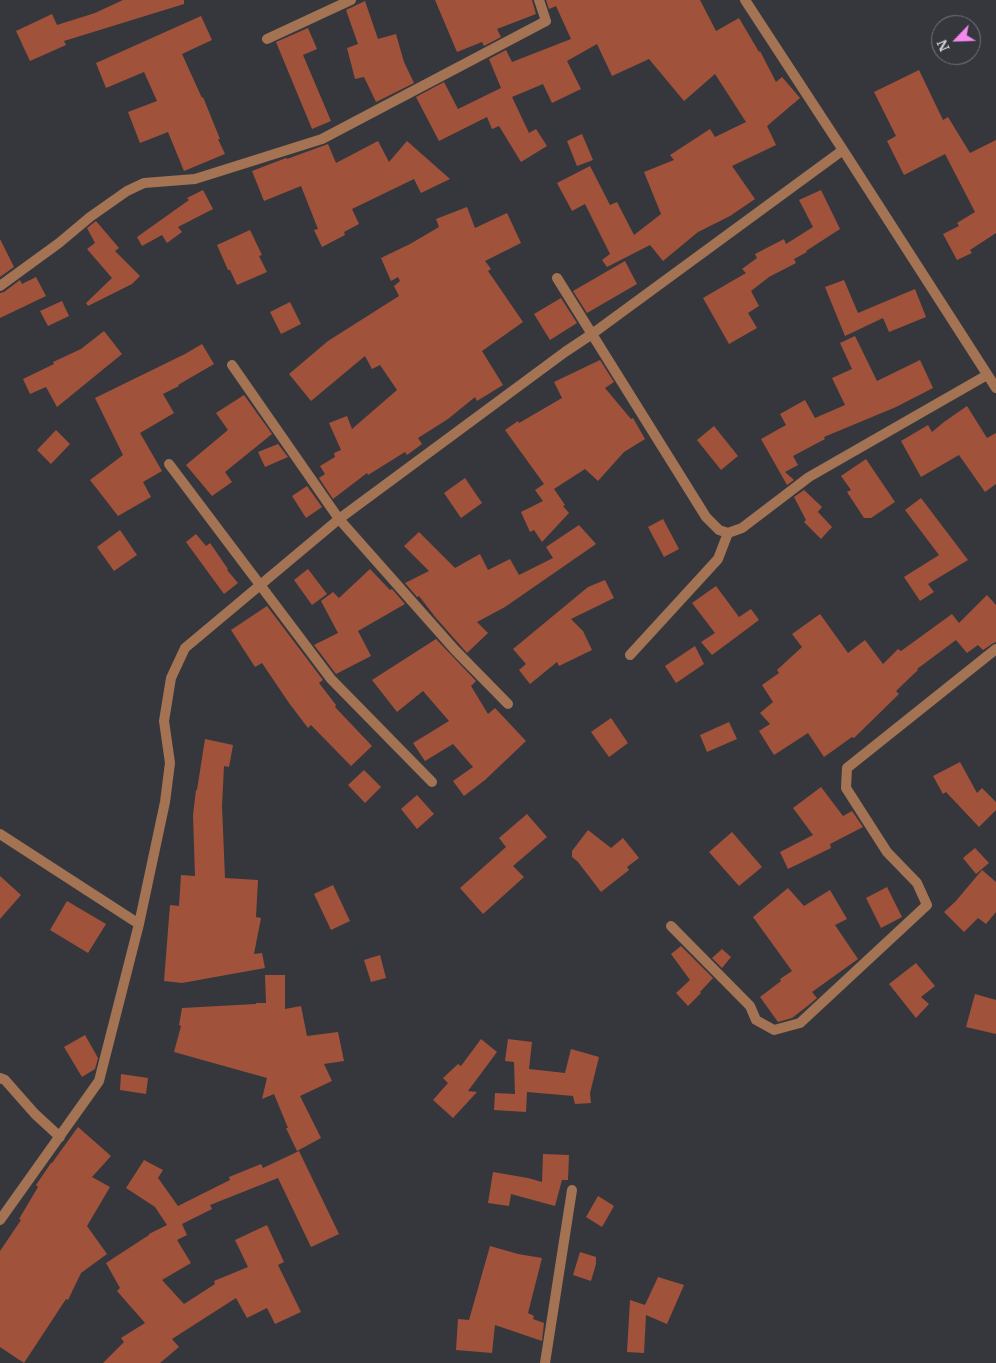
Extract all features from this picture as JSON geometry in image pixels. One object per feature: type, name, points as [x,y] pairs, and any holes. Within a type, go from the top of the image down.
[{"type":"street","points":[[267,39],[351,0]]},
{"type":"street","points":[[0,286],[60,243],[90,217],[127,191],[144,183],[195,179],[322,139],[546,21],[539,0]]},
{"type":"street","points":[[745,0],[996,388]]},
{"type":"street","points":[[0,1220],[99,1081],[139,924],[165,802],[170,763],[164,721],[171,678],[185,648],[339,519],[843,150]]},
{"type":"street","points":[[557,278],[706,517],[719,530],[728,533],[742,528],[816,473],[987,375]]},
{"type":"street","points":[[232,365],[339,519],[455,650],[508,704]]},
{"type":"street","points":[[169,464],[331,679],[432,782]]},
{"type":"street","points":[[630,656],[718,559],[728,533]]},
{"type":"street","points":[[671,926],[750,1006],[756,1020],[774,1030],[800,1023],[927,905],[917,883],[887,852],[846,788],[848,768],[996,648]]},
{"type":"street","points":[[0,834],[139,924]]},
{"type":"street","points":[[0,1078],[5,1080],[35,1114],[60,1137]]},
{"type":"street","points":[[545,1363],[572,1190]]},
{"type":"building","points":[[123,0],[184,0],[184,4],[64,41],[66,45],[30,61],[16,31],[52,14],[57,25],[95,13]]},
{"type":"building","points":[[435,0],[532,0],[536,14],[497,29],[501,37],[484,46],[482,42],[457,52]]},
{"type":"building","points":[[546,0],[700,0],[716,31],[739,18],[760,51],[776,82],[782,77],[800,98],[767,126],[776,145],[732,166],[755,199],[730,216],[698,232],[663,261],[650,245],[607,267],[602,260],[610,254],[585,204],[572,211],[557,183],[590,166],[610,205],[617,202],[634,235],[661,214],[644,172],[674,160],[670,155],[710,129],[715,137],[746,122],[715,74],[684,101],[649,59],[612,76],[597,44],[567,61],[581,89],[552,103],[543,84],[512,97],[529,133],[536,129],[547,146],[521,162],[499,126],[492,129],[487,117],[439,141],[416,97],[444,82],[458,109],[501,88],[489,59],[506,50],[512,62],[571,39],[556,6],[549,9]]},
{"type":"building","points":[[365,1],[378,39],[396,34],[404,62],[414,83],[376,102],[364,77],[355,79],[347,48],[358,44],[346,10]]},
{"type":"building","points":[[201,16],[212,40],[182,54],[203,97],[225,154],[184,171],[168,132],[140,143],[128,112],[157,101],[144,72],[106,88],[96,63]]},
{"type":"building","points":[[308,28],[317,49],[303,55],[331,121],[312,129],[276,42]]},
{"type":"building","points":[[919,70],[943,120],[948,117],[970,153],[996,140],[996,233],[970,250],[972,253],[957,260],[943,234],[959,226],[957,223],[975,212],[945,154],[904,175],[887,141],[896,136],[874,92]]},
{"type":"building","points":[[582,134],[593,160],[577,166],[567,141]]},
{"type":"building","points":[[378,141],[389,162],[407,141],[450,179],[421,193],[414,179],[352,209],[359,224],[344,232],[345,235],[322,247],[314,230],[318,229],[301,186],[264,201],[252,171],[328,144],[336,163]]},
{"type":"building","points":[[203,190],[213,209],[178,227],[182,232],[167,243],[162,235],[142,246],[137,237],[189,200],[187,198]]},
{"type":"building","points":[[821,190],[840,229],[794,259],[796,263],[769,277],[751,291],[759,306],[748,313],[757,328],[729,344],[703,298],[746,273],[742,269],[757,258],[755,254],[784,239],[786,244],[813,227],[799,200]]},
{"type":"building","points":[[467,207],[475,228],[507,213],[521,243],[485,261],[491,269],[488,271],[523,322],[482,351],[503,385],[477,401],[475,397],[448,419],[418,438],[422,444],[407,455],[405,452],[368,475],[367,473],[333,499],[319,478],[325,474],[320,466],[335,457],[334,453],[341,450],[329,423],[347,416],[352,429],[397,390],[380,365],[372,369],[365,356],[311,401],[289,374],[328,341],[399,296],[394,286],[400,281],[398,277],[391,281],[381,258],[439,227],[436,219]]},
{"type":"building","points":[[96,221],[119,248],[115,251],[140,276],[132,284],[88,306],[86,303],[112,278],[87,249],[95,243],[87,228]]},
{"type":"building","points":[[250,230],[262,255],[259,256],[267,272],[237,285],[217,245]]},
{"type":"building","points":[[0,239],[14,267],[0,277]]},
{"type":"building","points":[[625,261],[637,284],[587,313],[573,291]]},
{"type":"building","points":[[36,277],[46,296],[0,318],[0,293],[20,280],[22,284]]},
{"type":"building","points":[[844,280],[858,313],[915,289],[926,317],[889,332],[883,318],[845,336],[825,287]]},
{"type":"building","points":[[561,298],[577,323],[550,340],[534,314]]},
{"type":"building","points":[[62,301],[69,316],[48,326],[40,311]]},
{"type":"building","points":[[290,302],[301,324],[281,334],[270,312]]},
{"type":"building","points":[[104,331],[122,354],[57,407],[46,387],[30,394],[23,379],[81,349]]},
{"type":"building","points":[[855,336],[877,381],[920,360],[933,388],[896,407],[824,437],[825,439],[793,456],[798,465],[785,472],[794,480],[787,485],[761,439],[786,425],[780,414],[805,400],[815,418],[845,405],[832,378],[852,369],[840,343]]},
{"type":"building","points":[[202,344],[214,364],[163,394],[174,413],[140,433],[162,471],[143,482],[151,497],[118,516],[90,480],[123,455],[95,398]]},
{"type":"building","points":[[600,360],[614,382],[605,388],[631,419],[633,418],[645,439],[624,452],[598,481],[585,469],[554,489],[569,513],[542,542],[534,530],[530,532],[521,512],[543,501],[535,490],[544,484],[505,430],[562,398],[554,382]]},
{"type":"building","points":[[244,395],[272,434],[225,472],[232,482],[212,496],[186,465],[228,430],[216,413]]},
{"type":"building","points":[[967,406],[987,438],[996,433],[996,484],[985,492],[959,455],[921,477],[901,441],[928,425],[932,432]]},
{"type":"building","points":[[714,426],[738,456],[721,470],[697,440]]},
{"type":"building","points":[[56,430],[70,444],[51,464],[37,450]]},
{"type":"building","points":[[278,444],[288,457],[265,467],[258,452]]},
{"type":"building","points":[[866,459],[895,502],[871,518],[864,518],[847,492],[851,490],[841,476]]},
{"type":"building","points":[[465,478],[482,503],[461,518],[444,493]]},
{"type":"building","points":[[307,486],[322,507],[306,518],[292,496]]},
{"type":"building","points":[[804,490],[822,507],[816,514],[818,512],[832,527],[821,539],[804,522],[806,520],[794,497]]},
{"type":"building","points":[[921,498],[968,560],[928,584],[934,592],[920,601],[904,577],[939,555],[905,510]]},
{"type":"building","points":[[663,519],[679,549],[664,557],[648,527]]},
{"type":"building","points":[[579,525],[596,544],[505,607],[477,622],[488,633],[467,653],[419,596],[417,597],[405,583],[429,571],[404,546],[419,532],[455,568],[480,554],[488,570],[510,559],[519,575],[553,558],[546,547]]},
{"type":"building","points":[[120,530],[137,555],[114,571],[97,547]]},
{"type":"building","points":[[196,534],[206,546],[210,543],[227,570],[238,583],[224,594],[186,542]]},
{"type":"building","points":[[308,569],[327,594],[312,605],[294,580]]},
{"type":"building","points":[[370,569],[405,604],[358,631],[371,656],[336,674],[314,645],[338,633],[321,601],[333,592],[339,598]]},
{"type":"building","points":[[605,580],[614,598],[571,619],[583,631],[592,650],[559,666],[557,662],[530,684],[519,670],[526,664],[513,649],[588,587]]},
{"type":"building","points":[[716,586],[739,617],[751,609],[759,620],[712,655],[701,642],[715,633],[692,603]]},
{"type":"building","points":[[987,595],[996,605],[996,642],[983,650],[978,645],[967,653],[956,640],[917,669],[896,691],[899,694],[854,738],[852,737],[824,757],[808,733],[774,755],[759,731],[770,724],[760,713],[773,702],[762,685],[779,673],[777,670],[802,647],[792,634],[820,614],[848,653],[865,640],[883,664],[898,649],[901,651],[952,614],[959,623]]},
{"type":"building","points":[[267,606],[323,680],[319,683],[336,705],[335,707],[372,746],[351,766],[311,725],[308,728],[262,663],[255,667],[231,630]]},
{"type":"building","points":[[436,639],[476,681],[471,686],[488,714],[495,708],[526,741],[485,780],[464,796],[453,781],[473,767],[453,744],[425,761],[413,743],[449,721],[423,691],[397,712],[372,680]]},
{"type":"building","points":[[695,646],[704,664],[676,683],[665,666]]},
{"type":"building","points":[[611,718],[628,743],[609,757],[591,732]]},
{"type":"building","points":[[729,722],[737,739],[707,752],[700,735]]},
{"type":"building","points":[[205,739],[233,745],[229,767],[224,766],[222,806],[225,878],[258,880],[256,917],[261,918],[254,954],[262,953],[265,968],[182,983],[164,981],[170,905],[179,906],[181,875],[195,876],[193,815]]},
{"type":"building","points":[[960,762],[977,793],[982,788],[996,802],[996,810],[979,827],[946,792],[943,794],[933,776]]},
{"type":"building","points":[[364,770],[381,787],[365,803],[348,785]]},
{"type":"building","points":[[821,787],[843,816],[852,811],[863,827],[830,844],[831,848],[788,869],[780,852],[813,835],[793,808]]},
{"type":"building","points":[[417,795],[434,814],[417,829],[401,809]]},
{"type":"building","points":[[527,814],[547,837],[513,866],[524,877],[483,914],[460,888],[506,847],[499,838]]},
{"type":"building","points":[[588,830],[611,848],[623,838],[639,858],[627,867],[629,870],[601,892],[572,857],[572,851]]},
{"type":"building","points":[[732,832],[762,867],[739,886],[709,852]]},
{"type":"building","points":[[975,848],[989,863],[976,874],[963,858]]},
{"type":"building","points":[[982,870],[996,882],[996,912],[986,924],[978,918],[964,932],[944,912]]},
{"type":"building","points":[[0,876],[21,895],[0,919]]},
{"type":"building","points":[[333,885],[350,921],[331,930],[314,894]]},
{"type":"building","points":[[887,887],[902,917],[881,928],[866,898]]},
{"type":"building","points":[[788,888],[804,906],[830,890],[847,919],[835,925],[858,959],[812,992],[817,998],[810,1004],[792,1018],[778,1022],[760,997],[792,971],[753,917]]},
{"type":"building","points":[[67,901],[106,924],[88,953],[50,930]]},
{"type":"building","points":[[681,946],[713,978],[688,1006],[676,993],[690,980],[671,954]]},
{"type":"building","points":[[722,949],[731,957],[722,968],[712,958]]},
{"type":"building","points":[[380,955],[386,978],[371,982],[364,960]]},
{"type":"building","points":[[916,963],[935,986],[921,997],[929,1004],[916,1018],[889,984]]},
{"type":"building","points":[[265,975],[285,975],[285,1009],[301,1006],[307,1036],[338,1032],[344,1061],[324,1064],[332,1081],[300,1096],[321,1138],[297,1151],[286,1128],[288,1128],[274,1094],[262,1099],[267,1078],[174,1052],[181,1026],[179,1025],[182,1008],[266,1003]]},
{"type":"building","points":[[975,994],[996,1000],[996,1034],[966,1027]]},
{"type":"building","points":[[85,1035],[98,1058],[95,1069],[82,1077],[64,1047]]},
{"type":"building","points":[[481,1039],[497,1052],[468,1091],[477,1092],[453,1118],[433,1100],[448,1083],[443,1078],[458,1064],[461,1066]]},
{"type":"building","points":[[508,1039],[532,1042],[529,1069],[565,1073],[571,1049],[599,1057],[590,1093],[591,1103],[575,1104],[573,1096],[527,1092],[526,1112],[494,1110],[495,1093],[515,1094],[514,1062],[505,1061]]},
{"type":"building","points":[[121,1074],[148,1078],[146,1094],[120,1090]]},
{"type":"building","points":[[78,1127],[111,1156],[92,1177],[110,1187],[87,1226],[107,1254],[81,1273],[68,1300],[66,1299],[24,1363],[0,1347],[0,1251],[21,1220],[19,1219],[38,1187],[36,1185]]},
{"type":"building","points":[[299,1151],[339,1234],[311,1247],[278,1178],[210,1205],[212,1209],[182,1224],[187,1235],[177,1240],[191,1263],[162,1280],[184,1304],[215,1284],[214,1281],[248,1267],[235,1240],[267,1225],[284,1262],[278,1265],[301,1312],[275,1324],[267,1308],[247,1318],[236,1298],[172,1339],[179,1347],[160,1363],[103,1363],[124,1342],[121,1338],[145,1323],[117,1291],[120,1288],[106,1263],[149,1234],[167,1225],[155,1207],[126,1188],[144,1160],[163,1170],[158,1178],[178,1206],[230,1180],[229,1177],[261,1164],[263,1168]]},
{"type":"building","points":[[543,1154],[569,1155],[568,1180],[562,1180],[555,1206],[511,1194],[509,1206],[488,1203],[493,1172],[542,1182]]},
{"type":"building","points":[[598,1196],[614,1206],[602,1227],[586,1217]]},
{"type":"building","points":[[490,1246],[542,1258],[528,1313],[534,1316],[533,1319],[544,1323],[542,1341],[495,1325],[492,1353],[456,1350],[458,1319],[469,1320]]},
{"type":"building","points":[[580,1252],[596,1257],[591,1281],[573,1275]]},
{"type":"building","points":[[658,1277],[684,1285],[667,1324],[646,1315],[644,1353],[627,1352],[630,1300],[645,1305]]}]
